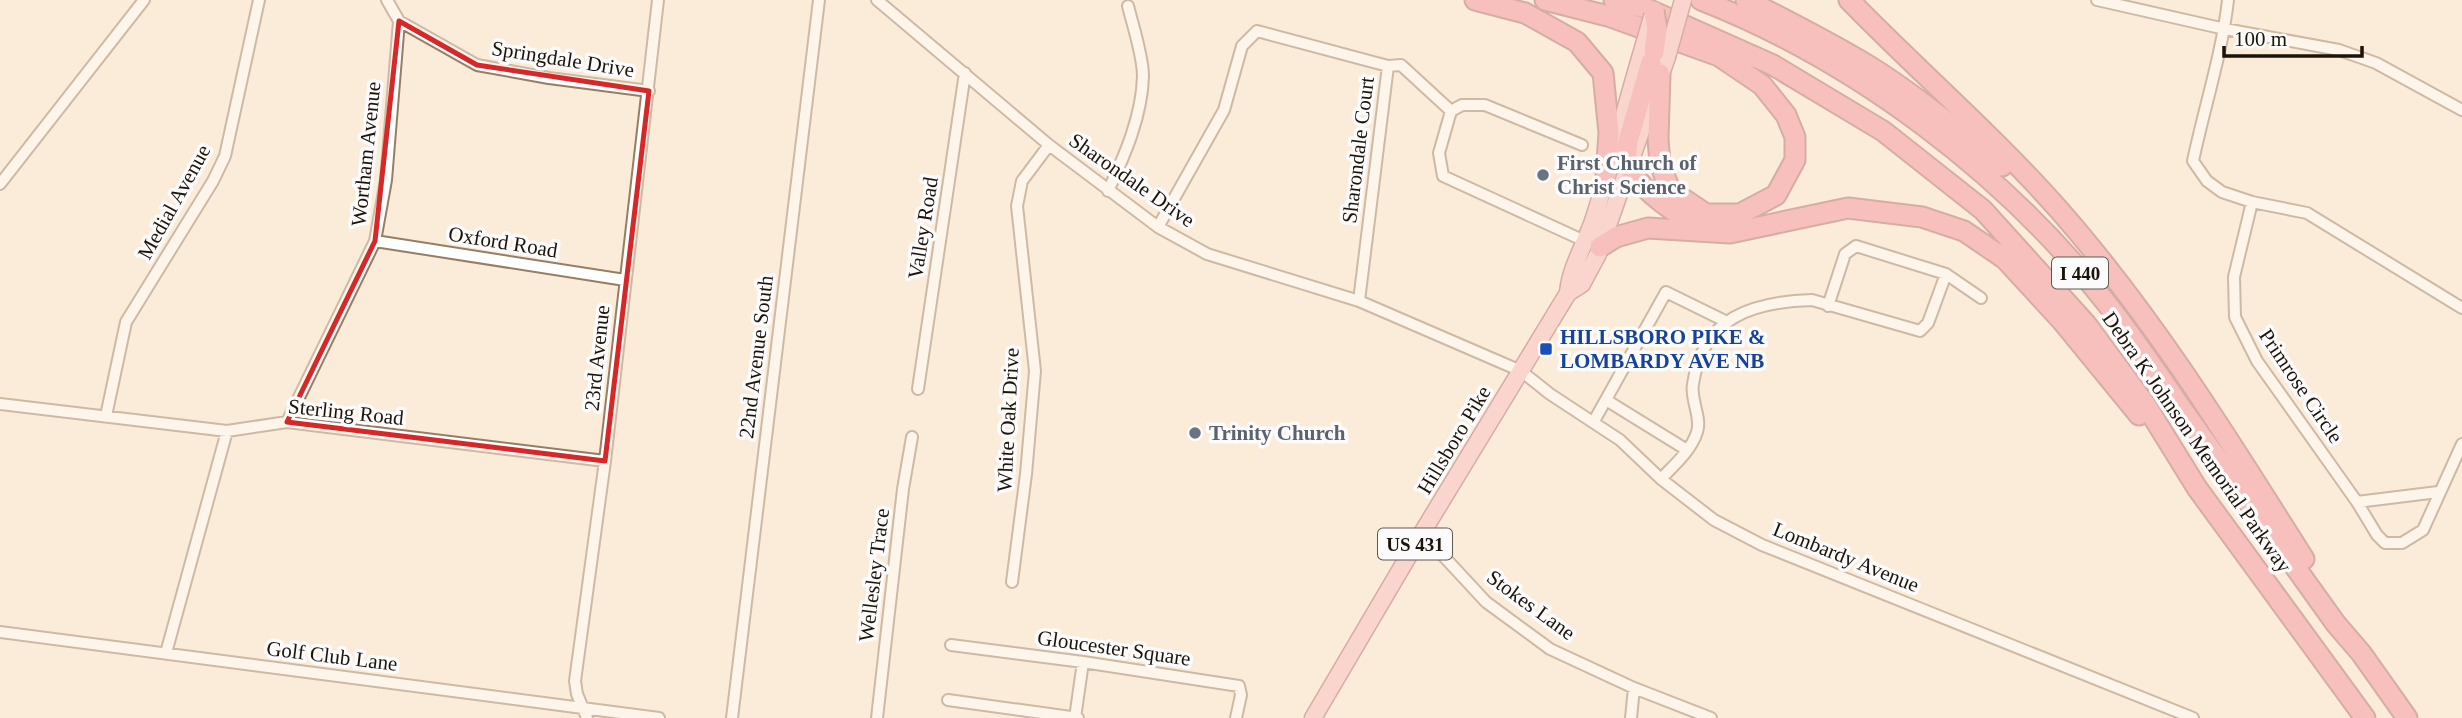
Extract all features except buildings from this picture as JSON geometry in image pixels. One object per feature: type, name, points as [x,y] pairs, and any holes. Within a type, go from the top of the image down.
[{"type":"highway","points":[[1475,0],[1525,13],[1577,42],[1603,73],[1609,133],[1606,176]]},
{"type":"highway","points":[[1545,0],[1608,16],[1719,56],[1762,85],[1786,115],[1795,137],[1795,160],[1776,195],[1740,214],[1706,214],[1670,190],[1660,163],[1656,58],[1657,29],[1655,6]]},
{"type":"highway","name":"Debra K Johnson Memorial Parkway","points":[[1614,0],[1645,8],[1773,65],[1883,131],[1983,211],[2086,324],[2145,404],[2197,488],[2365,718]]},
{"type":"highway","name":"Debra K Johnson Memorial Parkway","points":[[1701,0],[1783,38],[1841,69],[1897,106],[1950,145],[2056,245],[2108,304],[2336,624],[2361,653],[2407,718]]},
{"type":"highway","points":[[1746,0],[1870,67],[1934,112],[2008,171],[2133,303]]},
{"type":"highway","points":[[1849,0],[2060,211],[2133,303],[2203,402],[2343,619],[2361,653]]},
{"type":"highway","points":[[1656,58],[1628,141],[1626,155],[1629,168],[1658,200],[1687,220],[1713,231]]},
{"type":"highway","points":[[1593,244],[1648,228],[1730,233],[1848,208],[1922,217],[1964,231],[2004,259],[2062,321],[2197,488]]},
{"type":"main road","name":"Hillsboro Pike","points":[[1313,718],[1568,293],[1582,284],[1606,176],[1683,0]]},
{"type":"main road","name":"Hillsboro Pike","points":[[1593,244],[1629,168]]},
{"type":"street","points":[[0,184],[144,0]]},
{"type":"street","name":"Medial Avenue","points":[[106,416],[126,322],[213,181],[225,156],[259,0]]},
{"type":"street","points":[[387,0],[399,21]]},
{"type":"street","name":"23rd Avenue","points":[[585,713],[575,681],[605,461],[659,0]]},
{"type":"street","name":"22nd Avenue South","points":[[732,718],[819,0]]},
{"type":"street","name":"Sharondale Drive","points":[[877,0],[1049,145],[1158,227],[1207,254],[1359,301],[1521,371]]},
{"type":"street","points":[[2097,0],[2225,29],[2339,50],[2376,63],[2460,105]]},
{"type":"street","points":[[2228,0],[2225,29],[2193,161],[2207,181],[2222,192],[2252,202],[2307,213],[2462,308]]},
{"type":"street","points":[[1108,191],[1124,158],[1135,124],[1143,75],[1128,6]]},
{"type":"street","name":"Springdale Drive","points":[[399,21],[477,65],[649,91]]},
{"type":"street","name":"Wortham Avenue","points":[[287,422],[375,242],[386,180],[399,21]]},
{"type":"street","name":"Sharondale Court","points":[[1158,227],[1224,110],[1242,46],[1257,31],[1388,66],[1359,301]]},
{"type":"street","points":[[1388,66],[1401,65],[1451,111]]},
{"type":"street","name":"Valley Road","points":[[918,388],[965,73]]},
{"type":"street","points":[[1583,145],[1485,104],[1462,105],[1451,111],[1439,153],[1444,176],[1593,244]]},
{"type":"street","name":"White Oak Drive","points":[[1012,582],[1026,474],[1035,371],[1017,206],[1023,181],[1049,145]]},
{"type":"street","name":"Primrose Circle","points":[[2252,202],[2234,277],[2235,317],[2258,361],[2385,543],[2402,543],[2423,530],[2462,443]]},
{"type":"street","name":"Oxford Road","points":[[375,242],[625,280]]},
{"type":"street","points":[[1828,306],[1845,254],[1856,246],[1946,274],[1981,298]]},
{"type":"street","points":[[1661,479],[1687,450],[1699,430],[1692,386],[1702,351],[1725,321],[1742,312],[1794,300],[1812,300],[1920,331],[1928,323],[1946,274]]},
{"type":"street","points":[[1594,421],[1666,292],[1725,321]]},
{"type":"street","name":"Lombardy Avenue","points":[[1521,371],[1550,394],[1620,440],[1661,479],[1714,520],[1762,545],[2193,718]]},
{"type":"street","points":[[1604,403],[1687,450]]},
{"type":"street","name":"Sterling Road","points":[[0,404],[227,431],[287,422],[605,461]]},
{"type":"street","points":[[166,653],[227,431]]},
{"type":"street","name":"Wellesley Trace","points":[[877,718],[903,489],[912,437]]},
{"type":"street","points":[[2357,502],[2438,492]]},
{"type":"street","name":"Stokes Lane","points":[[1422,533],[1486,602],[1550,649],[1634,688],[1711,718]]},
{"type":"street","name":"Golf Club Lane","points":[[0,632],[585,713],[659,718]]},
{"type":"street","name":"Gloucester Square","points":[[951,645],[1083,662],[1238,687],[1241,695],[1236,718]]},
{"type":"street","points":[[948,700],[1077,718],[1083,662]]},
{"type":"street","points":[[1631,718],[1634,688]]},
{"type":"highlighted area","points":[[399,21],[477,65],[649,91],[605,461],[287,422],[375,241]]},
{"type":"place","name":"First Church of Christ Science","points":[[1543,175]]},
{"type":"place","name":"HILLSBORO PIKE & LOMBARDY AVE NB","points":[[1546,349]]},
{"type":"place","name":"Trinity Church","points":[[1195,433]]}]
